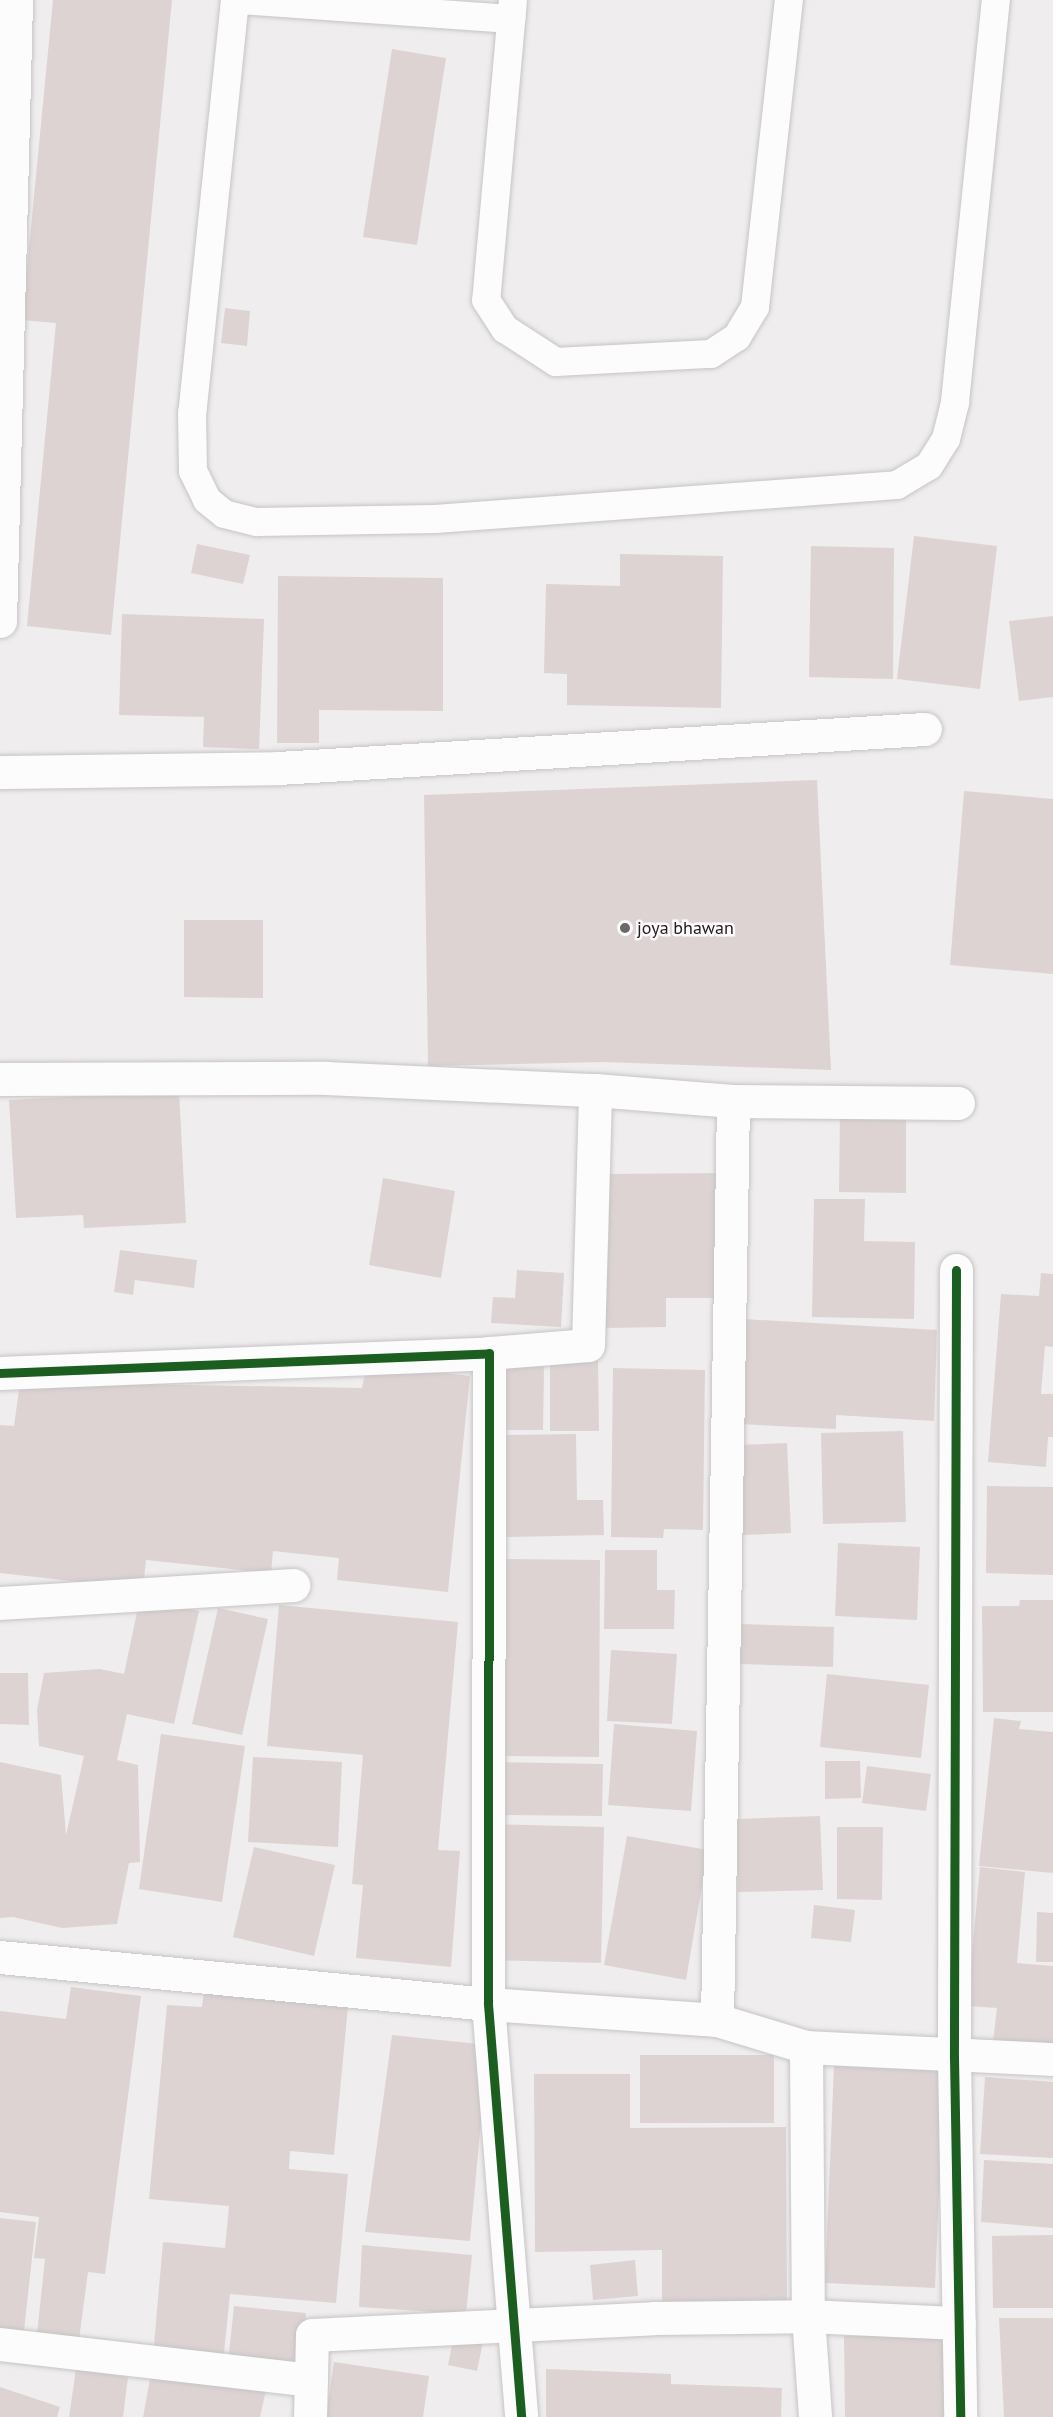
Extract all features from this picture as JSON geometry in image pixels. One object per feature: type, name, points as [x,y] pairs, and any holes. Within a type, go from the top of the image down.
[{"type":"street","points":[[0,621],[8,79],[16,0]]},
{"type":"street","points":[[0,772],[278,768],[925,729]]},
{"type":"street","points":[[0,1079],[326,1078],[595,1090],[732,1101],[958,1103]]},
{"type":"street","points":[[0,1373],[489,1353],[588,1345],[595,1090]]},
{"type":"street","points":[[717,2020],[732,1101]]},
{"type":"street","points":[[956,1270],[954,2057],[960,2417]]},
{"type":"street","points":[[489,1353],[488,2004],[521,2417]]},
{"type":"street","points":[[0,1603],[293,1585]]},
{"type":"street","points":[[0,1957],[488,2004],[717,2020],[806,2047],[954,2057],[1053,2059]]},
{"type":"street","points":[[806,2047],[808,2316],[815,2417]]},
{"type":"street","points":[[310,2417],[312,2335],[514,2325],[808,2316],[959,2324]]},
{"type":"street","points":[[0,2344],[311,2380]]},
{"type":"lane","points":[[235,0],[192,413],[193,471],[207,500],[225,514],[257,522],[435,519],[897,485],[929,466],[946,439],[955,402],[996,0]]},
{"type":"lane","points":[[240,0],[512,10],[486,300],[505,329],[556,362],[711,354],[737,337],[755,307],[789,0]]},
{"type":"building","points":[[53,0],[172,0],[111,635],[27,626],[56,323],[22,320]]},
{"type":"building","points":[[392,49],[446,58],[417,245],[363,237]]},
{"type":"building","points":[[225,308],[250,311],[247,346],[221,343]]},
{"type":"building","points":[[914,536],[997,546],[980,689],[897,679]]},
{"type":"building","points":[[197,544],[250,555],[243,584],[191,573]]},
{"type":"building","points":[[811,546],[894,548],[893,679],[809,677]]},
{"type":"building","points":[[620,554],[723,556],[721,708],[567,705],[567,674],[544,673],[546,584],[620,586]]},
{"type":"building","points":[[278,576],[443,578],[443,711],[319,710],[319,743],[277,743]]},
{"type":"building","points":[[122,614],[264,619],[259,749],[203,747],[204,717],[119,715]]},
{"type":"building","points":[[1053,616],[1053,697],[1019,701],[1009,621]]},
{"type":"building","name":"joya bhawan","points":[[817,780],[831,1070],[604,1062],[428,1066],[424,795]]},
{"type":"building","points":[[964,791],[1053,799],[1053,974],[950,965]]},
{"type":"building","points":[[184,920],[263,920],[263,998],[184,997]]},
{"type":"building","points":[[179,1091],[186,1223],[84,1228],[83,1215],[16,1218],[9,1100]]},
{"type":"building","points":[[840,1110],[906,1111],[906,1193],[839,1192]]},
{"type":"building","points":[[722,1173],[723,1298],[666,1298],[666,1327],[604,1328],[603,1241],[609,1241],[608,1174]]},
{"type":"building","points":[[383,1178],[455,1191],[441,1278],[369,1265]]},
{"type":"building","points":[[814,1199],[865,1199],[864,1241],[915,1242],[914,1319],[812,1317]]},
{"type":"building","points":[[120,1250],[197,1260],[194,1288],[135,1280],[133,1295],[114,1292]]},
{"type":"building","points":[[517,1270],[564,1273],[561,1327],[491,1323],[493,1297],[515,1298]]},
{"type":"building","points":[[1041,1273],[1053,1274],[1053,1347],[1045,1346],[1041,1394],[1053,1394],[1053,1437],[1048,1437],[1046,1467],[988,1462],[1001,1294],[1039,1296]]},
{"type":"building","points":[[744,1319],[937,1330],[934,1421],[836,1415],[836,1429],[739,1424]]},
{"type":"building","points":[[550,1359],[598,1359],[599,1431],[550,1431]]},
{"type":"building","points":[[367,1364],[470,1376],[448,1592],[337,1580],[339,1558],[273,1551],[271,1573],[146,1560],[143,1589],[0,1573],[0,1425],[14,1426],[20,1382],[362,1388]]},
{"type":"building","points":[[496,1367],[544,1367],[543,1430],[496,1430]]},
{"type":"building","points":[[613,1368],[705,1370],[703,1530],[664,1529],[663,1538],[611,1537]]},
{"type":"building","points":[[903,1431],[906,1522],[823,1524],[821,1433]]},
{"type":"building","points":[[576,1434],[577,1500],[603,1500],[604,1535],[506,1537],[504,1435]]},
{"type":"building","points":[[787,1443],[791,1533],[743,1535],[739,1445]]},
{"type":"building","points":[[987,1486],[1053,1487],[1053,1575],[986,1573]]},
{"type":"building","points":[[838,1543],[920,1547],[917,1620],[835,1616]]},
{"type":"building","points":[[605,1550],[657,1550],[657,1590],[675,1590],[674,1629],[604,1629]]},
{"type":"building","points":[[501,1559],[600,1560],[599,1757],[499,1756]]},
{"type":"building","points":[[140,1598],[199,1611],[174,1724],[127,1714],[117,1760],[138,1765],[140,1862],[129,1863],[117,1924],[62,1928],[13,1917],[0,1918],[0,1762],[61,1775],[66,1835],[84,1756],[39,1746],[37,1710],[44,1673],[100,1669],[124,1674]]},
{"type":"building","points":[[1020,1600],[1053,1600],[1053,1712],[983,1712],[982,1606],[1019,1606]]},
{"type":"building","points":[[279,1605],[458,1622],[438,1850],[460,1851],[451,1967],[356,1958],[363,1885],[352,1884],[363,1755],[267,1746]]},
{"type":"building","points":[[218,1608],[268,1619],[242,1735],[192,1724]]},
{"type":"building","points":[[740,1624],[834,1627],[833,1667],[739,1664]]},
{"type":"building","points":[[611,1650],[677,1654],[672,1724],[607,1721]]},
{"type":"building","points":[[0,1673],[28,1673],[29,1725],[0,1724]]},
{"type":"building","points":[[827,1674],[929,1685],[921,1758],[820,1747]]},
{"type":"building","points":[[994,1718],[1021,1721],[1019,1729],[1053,1732],[1053,1873],[979,1866]]},
{"type":"building","points":[[614,1724],[697,1731],[691,1811],[608,1805]]},
{"type":"building","points":[[161,1734],[245,1746],[222,1902],[139,1889]]},
{"type":"building","points":[[253,1757],[342,1762],[338,1847],[248,1842]]},
{"type":"building","points":[[825,1761],[860,1761],[861,1798],[825,1799]]},
{"type":"building","points":[[497,1762],[603,1764],[602,1816],[496,1815]]},
{"type":"building","points":[[867,1766],[931,1774],[926,1811],[862,1803]]},
{"type":"building","points":[[820,1816],[823,1890],[738,1892],[736,1819]]},
{"type":"building","points":[[492,1824],[604,1827],[601,1963],[489,1960]]},
{"type":"building","points":[[837,1827],[883,1827],[882,1900],[837,1899]]},
{"type":"building","points":[[627,1836],[708,1850],[686,1980],[604,1965]]},
{"type":"building","points":[[254,1847],[335,1865],[314,1956],[233,1937]]},
{"type":"building","points":[[980,1867],[1025,1872],[1017,1963],[1053,1966],[1053,2049],[993,2042],[997,2008],[967,2006]]},
{"type":"building","points":[[814,1905],[855,1910],[851,1942],[811,1938]]},
{"type":"building","points":[[1037,1912],[1053,1913],[1053,1962],[1036,1962]]},
{"type":"building","points":[[205,1982],[349,1996],[334,2155],[290,2151],[289,2169],[348,2174],[336,2303],[230,2294],[223,2363],[153,2356],[163,2242],[225,2248],[229,2206],[149,2199],[167,2005],[202,2007]]},
{"type":"building","points":[[71,1987],[141,1996],[105,2274],[88,2272],[79,2340],[37,2334],[45,2259],[34,2258],[39,2217],[0,2212],[0,2011],[66,2019]]},
{"type":"building","points":[[392,2035],[488,2045],[470,2241],[365,2232]]},
{"type":"building","points":[[640,2055],[774,2055],[774,2123],[640,2123]]},
{"type":"building","points":[[834,2066],[944,2071],[935,2288],[825,2283]]},
{"type":"building","points":[[534,2074],[630,2074],[630,2128],[786,2127],[787,2307],[662,2307],[662,2250],[535,2252]]},
{"type":"building","points":[[985,2077],[1053,2082],[1053,2158],[980,2154]]},
{"type":"building","points":[[984,2160],[1053,2164],[1053,2228],[981,2222]]},
{"type":"building","points":[[0,2218],[36,2222],[24,2331],[0,2328]]},
{"type":"building","points":[[1053,2235],[1053,2308],[993,2308],[992,2236]]},
{"type":"building","points":[[362,2245],[472,2255],[466,2314],[359,2307]]},
{"type":"building","points":[[635,2260],[638,2296],[593,2300],[590,2265]]},
{"type":"building","points":[[234,2306],[306,2313],[301,2369],[228,2362]]},
{"type":"building","points":[[999,2318],[1053,2318],[1053,2417],[1004,2417]]},
{"type":"building","points":[[456,2326],[485,2332],[477,2371],[448,2365]]},
{"type":"building","points":[[949,2335],[949,2417],[845,2417],[844,2336]]},
{"type":"building","points":[[334,2362],[429,2376],[423,2417],[326,2417]]},
{"type":"building","points":[[152,2368],[266,2390],[260,2417],[143,2417]]},
{"type":"building","points":[[76,2369],[128,2377],[123,2417],[69,2417]]},
{"type":"building","points":[[546,2369],[671,2374],[671,2384],[782,2388],[781,2417],[546,2417]]},
{"type":"building","points":[[0,2387],[60,2407],[57,2417],[0,2417]]},
{"type":"cycle path","points":[[956,1270],[954,2057],[960,2417]]},
{"type":"cycle path","points":[[0,1373],[489,1353],[488,2004],[521,2417]]},
{"type":"place","name":"joya bhawan","points":[[625,928]]}]
